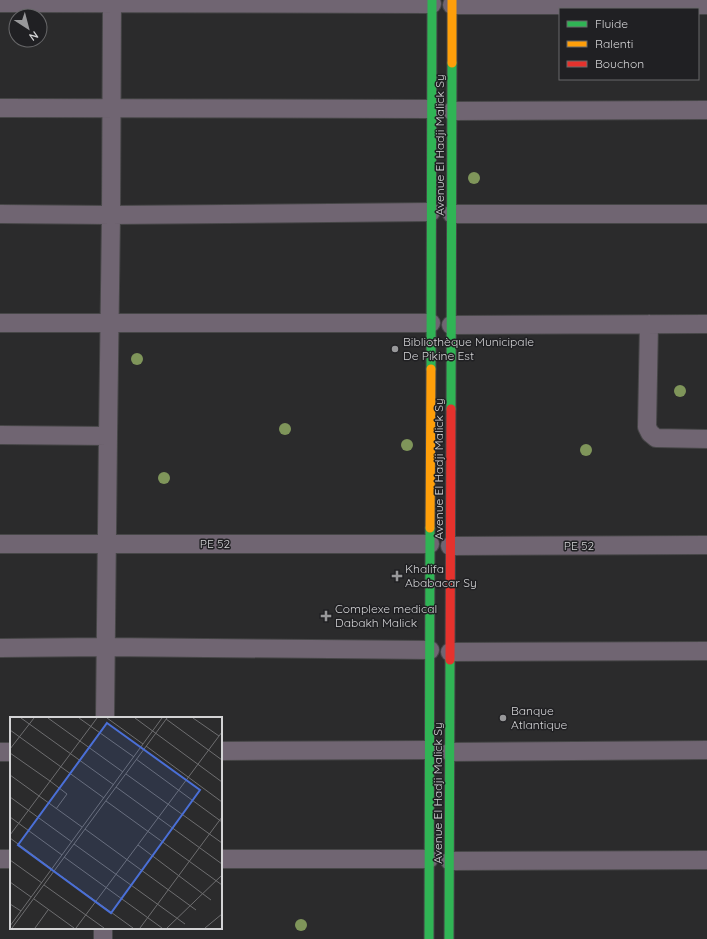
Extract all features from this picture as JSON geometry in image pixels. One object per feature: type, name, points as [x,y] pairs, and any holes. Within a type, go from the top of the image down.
[{"type":"street","points":[[105,717],[112,2]]},
{"type":"street","points":[[0,3],[432,2]]},
{"type":"street","name":"Avenue El Hadji Malick Sy","points":[[429,939],[432,2]]},
{"type":"street","points":[[452,3],[707,5]]},
{"type":"street","name":"Avenue El Hadji Malick Sy","points":[[449,939],[452,3]]},
{"type":"street","points":[[0,108],[432,109]]},
{"type":"street","points":[[452,111],[707,110]]},
{"type":"street","points":[[0,214],[111,215],[431,212]]},
{"type":"street","points":[[452,214],[707,214]]},
{"type":"street","points":[[0,323],[431,323]]},
{"type":"street","points":[[649,324],[647,427],[650,433],[656,438],[707,439]]},
{"type":"street","points":[[451,325],[707,324]]},
{"type":"street","points":[[0,435],[108,436]]},
{"type":"street","name":"PE 52","points":[[0,544],[430,544]]},
{"type":"street","name":"PE 52","points":[[450,546],[707,545]]},
{"type":"street","points":[[0,648],[105,646],[430,650]]},
{"type":"street","points":[[450,652],[707,651]]},
{"type":"street","points":[[222,751],[430,750]]},
{"type":"street","points":[[450,752],[707,750]]},
{"type":"street","points":[[222,859],[429,859]]},
{"type":"street","points":[[450,861],[707,860]]},
{"type":"traffic: fast","points":[[431,369],[432,0]]},
{"type":"traffic: fast","points":[[451,409],[452,63]]},
{"type":"traffic: fast","points":[[429,939],[430,528]]},
{"type":"traffic: fast","points":[[449,939],[450,660]]},
{"type":"traffic: slow","points":[[452,0],[452,63]]},
{"type":"traffic: slow","points":[[430,528],[431,369]]},
{"type":"traffic: jam","points":[[450,660],[451,409]]},
{"type":"place","name":"Bibliothèque Municipale De Pikine Est","points":[[395,349]]},
{"type":"place","name":"Khalifa Ababacar Sy","points":[[397,576]]},
{"type":"place","name":"Complexe medical Dabakh Malick","points":[[326,616]]},
{"type":"place","name":"Banque Atlantique","points":[[503,718]]}]
